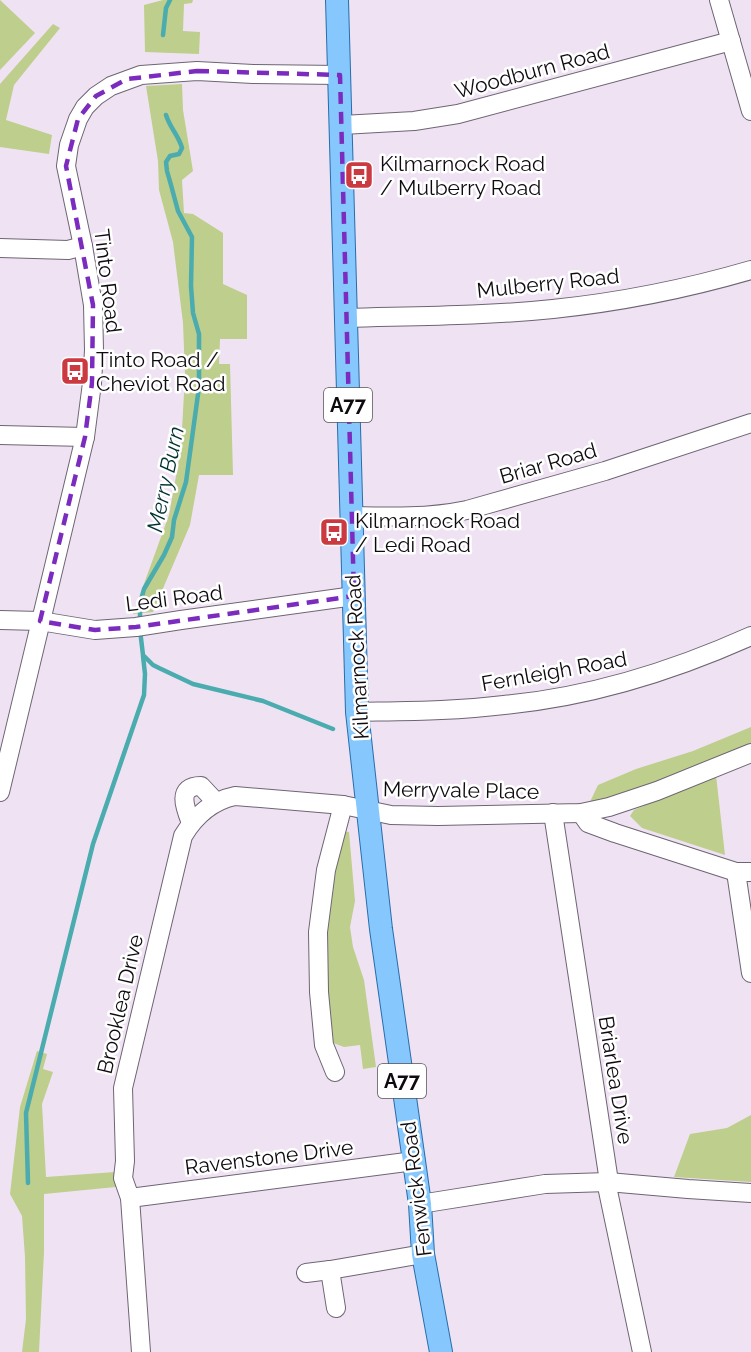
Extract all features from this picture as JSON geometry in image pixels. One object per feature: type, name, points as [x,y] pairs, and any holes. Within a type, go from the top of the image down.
[{"type":"main road","name":"Kilmarnock Road","points":[[337,0],[357,712],[369,810]]},
{"type":"main road","name":"Fenwick Road","points":[[369,810],[385,958],[420,1204],[423,1254],[441,1352]]},
{"type":"street","points":[[719,0],[751,111]]},
{"type":"street","name":"Woodburn Road","points":[[342,124],[414,121],[458,114],[731,41]]},
{"type":"street","name":"Tinto Road","points":[[0,792],[85,438],[92,383],[93,305],[84,246],[66,166],[67,151],[78,119],[85,107],[96,96],[111,86],[141,75],[198,71],[340,75]]},
{"type":"street","points":[[0,248],[68,250],[84,246]]},
{"type":"street","name":"Mulberry Road","points":[[346,318],[511,312],[598,303],[685,287],[751,270]]},
{"type":"street","name":"Briar Road","points":[[352,516],[414,517],[467,510],[605,471],[751,423]]},
{"type":"street","points":[[0,435],[85,438]]},
{"type":"street","name":"Ledi Road","points":[[0,620],[40,621],[95,630],[142,626],[354,596]]},
{"type":"street","name":"Fernleigh Road","points":[[357,712],[450,710],[506,705],[565,696],[652,675],[694,661],[751,636]]},
{"type":"street","name":"Merryvale Place","points":[[369,810],[391,815],[438,816],[581,813],[609,807],[657,791],[751,753]]},
{"type":"street","points":[[191,823],[184,799],[190,788],[201,786],[216,802]]},
{"type":"street","name":"Brooklea Drive","points":[[141,1352],[130,1198],[123,1178],[125,1161],[123,1088],[183,836],[202,812],[224,798],[235,796],[343,805],[369,810]]},
{"type":"street","points":[[335,1072],[324,1045],[319,992],[318,932],[326,870],[343,805]]},
{"type":"street","name":"Briarlea Drive","points":[[553,813],[608,1191],[642,1352]]},
{"type":"street","points":[[581,813],[588,823],[615,833],[743,872],[751,973]]},
{"type":"street","name":"Ravenstone Drive","points":[[130,1198],[414,1161]]},
{"type":"street","points":[[420,1204],[545,1184],[608,1182],[751,1193]]},
{"type":"street","points":[[306,1273],[423,1254]]},
{"type":"street","points":[[330,1270],[336,1308]]},
{"type":"highlighted area","points":[[197,71],[340,75],[354,596],[136,627],[95,630],[40,621],[85,437],[92,383],[93,305],[66,166],[78,119],[96,96],[127,79]]},
{"type":"green space","points":[[0,0],[35,33],[0,70]]},
{"type":"green space","points":[[163,0],[193,0],[192,3],[184,4],[183,31],[200,32],[199,54],[145,52],[144,5]]},
{"type":"green space","points":[[53,24],[60,28],[14,85],[6,120],[52,135],[49,154],[0,147],[0,84]]},
{"type":"green space","points":[[182,84],[183,110],[193,171],[182,180],[184,213],[193,214],[223,233],[223,284],[247,295],[247,339],[220,339],[219,364],[230,364],[233,475],[199,475],[190,525],[153,612],[133,614],[169,515],[181,448],[185,375],[183,323],[173,242],[159,190],[158,161],[146,86]]},
{"type":"green space","points":[[751,727],[751,744],[621,796],[589,804],[598,785],[636,769],[693,751]]},
{"type":"green space","points":[[716,775],[725,855],[642,828],[630,816],[634,810]]},
{"type":"green space","points":[[341,831],[349,832],[355,901],[350,927],[353,947],[364,980],[376,1067],[363,1069],[360,1045],[344,1047],[328,1041],[325,914]]},
{"type":"green space","points":[[37,1051],[47,1054],[43,1069],[53,1072],[42,1104],[46,1177],[115,1172],[116,1187],[44,1194],[44,1252],[39,1352],[22,1352],[26,1319],[22,1216],[10,1194],[20,1107]]},
{"type":"green space","points":[[751,1115],[751,1182],[674,1177],[690,1134],[727,1128]]},
{"type":"waterway","name":"Merry Burn","points":[[163,35],[166,8],[170,0]]},
{"type":"waterway","name":"Merry Burn","points":[[140,622],[140,604],[144,589],[172,537],[174,520],[186,482],[199,387],[199,334],[193,313],[191,286],[192,237],[178,211],[166,162],[170,156],[179,154],[182,148],[166,115]]},
{"type":"waterway","name":"Merry Burn","points":[[140,630],[143,655],[153,665],[193,684],[263,701],[333,729]]},
{"type":"waterway","points":[[28,1183],[26,1113],[93,844],[144,695],[143,656]]},
{"type":"place","name":"Kilmarnock Road / Mulberry Road","points":[[359,175]]},
{"type":"place","name":"Tinto Road / Cheviot Road","points":[[75,371]]},
{"type":"place","name":"Kilmarnock Road / Ledi Road","points":[[334,532]]}]
